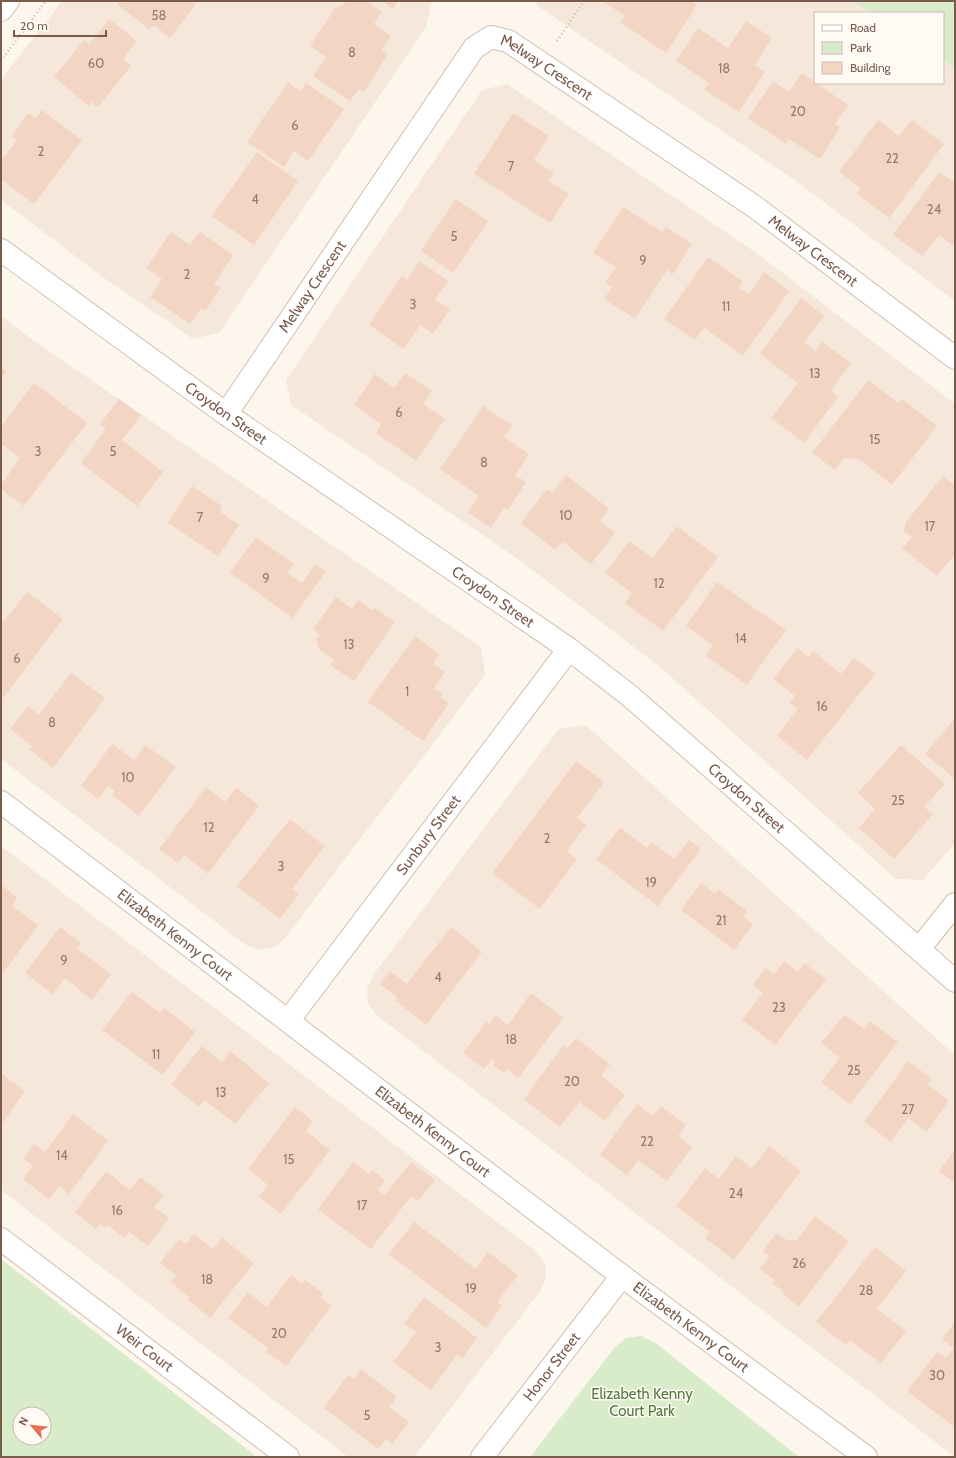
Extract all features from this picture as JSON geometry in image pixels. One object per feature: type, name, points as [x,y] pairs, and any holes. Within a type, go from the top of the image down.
[{"type":"street","points":[[1,10],[8,1]]},
{"type":"street","name":"Melway Crescent","points":[[226,414],[474,48],[491,37],[508,41],[755,207],[955,358]]},
{"type":"street","name":"Croydon Street","points":[[1,250],[226,414],[569,649],[630,696],[955,981]]},
{"type":"street","name":"Sunbury Street","points":[[288,1022],[569,649]]},
{"type":"street","name":"Elizabeth Kenny Court","points":[[1,802],[622,1276],[866,1457]]},
{"type":"street","points":[[918,949],[955,904]]},
{"type":"street","name":"Weir Court","points":[[1,1239],[288,1457]]},
{"type":"street","name":"Honor Street","points":[[482,1457],[622,1276]]},
{"type":"path","points":[[1,61],[46,1]]},
{"type":"path","points":[[542,64],[584,1]]},
{"type":"shaded area","points":[[62,1],[432,1],[426,27],[219,333],[193,339],[104,278],[1,200],[1,80]]},
{"type":"shaded area","points":[[535,1],[854,1],[871,12],[814,12],[814,84],[944,84],[944,60],[947,62],[955,68],[955,301],[800,184],[539,7]]},
{"type":"shaded area","points":[[507,84],[755,252],[955,404],[955,843],[923,880],[896,879],[660,667],[518,559],[291,405],[286,380],[482,90]]},
{"type":"shaded area","points":[[1,316],[37,343],[481,647],[485,675],[285,938],[275,947],[259,950],[246,945],[1,759]]},
{"type":"shaded area","points":[[585,725],[955,1055],[955,1457],[376,1015],[368,1004],[367,989],[373,975],[559,729]]},
{"type":"shaded area","points":[[1,846],[534,1250],[545,1263],[546,1277],[540,1291],[414,1457],[348,1457],[1,1190]]},
{"type":"green space","points":[[853,1],[955,1],[955,68],[944,61],[944,12],[870,12]]},
{"type":"green space","points":[[1,1259],[257,1457],[1,1457]]},
{"type":"green space","name":"Elizabeth Kenny Court Park","points":[[641,1336],[657,1344],[799,1457],[530,1457],[615,1347],[626,1338]]},
{"type":"building","points":[[119,1],[198,1],[170,38],[154,25],[149,29],[117,4]]},
{"type":"building","points":[[346,1],[366,1],[382,12],[374,24],[391,36],[382,50],[388,54],[364,92],[359,89],[350,101],[313,76],[326,57],[310,46],[336,7],[342,6]]},
{"type":"building","points":[[382,1],[398,1],[393,9]]},
{"type":"building","points":[[604,1],[691,1],[697,5],[666,53],[620,22],[625,16]]},
{"type":"building","points":[[109,19],[137,41],[123,59],[131,66],[98,107],[92,102],[89,106],[54,77],[84,40],[89,44]]},
{"type":"building","points":[[746,21],[772,38],[755,65],[765,72],[739,112],[704,90],[709,83],[676,61],[698,28],[728,48]]},
{"type":"building","points":[[802,73],[814,81],[814,84],[818,84],[848,105],[835,124],[840,128],[820,159],[789,139],[786,144],[748,118],[773,81],[789,92]]},
{"type":"building","points":[[288,82],[300,91],[306,83],[344,109],[308,161],[294,151],[284,167],[247,142]]},
{"type":"building","points":[[42,110],[82,140],[34,204],[1,179],[1,161],[17,140],[12,136],[28,113],[36,118]]},
{"type":"building","points":[[513,113],[549,136],[534,160],[554,173],[548,181],[569,194],[550,223],[474,174]]},
{"type":"building","points":[[878,120],[899,136],[912,120],[944,144],[889,218],[857,194],[861,188],[839,172]]},
{"type":"building","points":[[257,152],[298,181],[254,245],[212,216]]},
{"type":"building","points":[[939,172],[955,183],[955,247],[939,235],[923,256],[893,235]]},
{"type":"building","points":[[456,199],[488,221],[453,273],[421,251]]},
{"type":"building","points":[[623,207],[662,232],[666,227],[692,244],[673,274],[667,270],[635,319],[604,299],[612,287],[605,283],[616,267],[593,253]]},
{"type":"building","points":[[171,232],[190,245],[200,232],[233,255],[214,284],[221,288],[205,311],[201,308],[190,324],[150,297],[162,279],[146,268]]},
{"type":"building","points":[[708,257],[743,282],[739,288],[749,294],[764,272],[789,291],[743,356],[704,328],[695,340],[664,319]]},
{"type":"building","points":[[419,261],[448,281],[435,299],[450,309],[433,334],[420,325],[404,349],[369,325],[402,276],[407,280]]},
{"type":"building","points":[[801,298],[824,316],[805,342],[815,351],[822,342],[851,363],[831,391],[838,397],[804,443],[771,418],[798,383],[760,354]]},
{"type":"building","points":[[1,367],[6,371],[1,378]]},
{"type":"building","points":[[405,373],[432,391],[423,404],[445,419],[416,461],[376,433],[381,424],[354,405],[375,374],[394,388]]},
{"type":"building","points":[[868,380],[898,403],[902,399],[937,426],[892,485],[860,460],[844,458],[835,470],[812,453]]},
{"type":"building","points":[[34,383],[87,423],[24,506],[1,489],[1,485],[20,458],[1,444],[1,427]]},
{"type":"building","points":[[119,399],[141,415],[122,440],[163,472],[137,506],[81,463],[106,429],[100,424]]},
{"type":"building","points":[[483,406],[512,425],[504,437],[529,454],[515,475],[526,482],[508,510],[504,508],[491,528],[468,512],[479,496],[440,469]]},
{"type":"building","points":[[566,475],[609,509],[600,521],[615,533],[591,564],[563,542],[554,549],[521,523],[547,489],[552,493]]},
{"type":"building","points":[[943,476],[955,486],[955,554],[937,576],[902,548],[912,537],[904,531],[906,522]]},
{"type":"building","points":[[192,486],[222,506],[219,511],[239,525],[218,556],[168,523]]},
{"type":"building","points":[[677,526],[718,557],[663,631],[625,603],[632,593],[605,573],[629,541],[653,558]]},
{"type":"building","points":[[256,537],[294,564],[287,573],[302,583],[315,564],[326,571],[293,618],[230,573]]},
{"type":"building","points":[[717,582],[786,630],[747,685],[706,656],[713,645],[686,626]]},
{"type":"building","points":[[27,592],[63,619],[3,698],[1,696],[1,618],[4,621]]},
{"type":"building","points":[[336,597],[352,609],[358,600],[371,610],[375,608],[395,622],[354,681],[330,665],[334,660],[319,649],[316,639],[320,635],[313,629]]},
{"type":"building","points":[[415,636],[439,654],[433,663],[445,672],[434,688],[443,694],[440,697],[449,703],[423,741],[368,702]]},
{"type":"building","points":[[797,648],[809,657],[813,651],[841,674],[854,658],[875,674],[807,760],[777,736],[798,709],[790,703],[795,696],[773,679]]},
{"type":"building","points":[[71,673],[105,698],[53,768],[29,749],[32,746],[10,729],[28,706],[39,715]]},
{"type":"building","points":[[955,718],[955,779],[925,754]]},
{"type":"building","points":[[112,744],[134,760],[145,745],[176,767],[139,816],[112,795],[115,791],[108,786],[98,799],[81,786]]},
{"type":"building","points":[[901,745],[945,784],[924,807],[933,814],[894,859],[859,828],[875,809],[858,793]]},
{"type":"building","points":[[576,761],[604,782],[577,818],[586,825],[567,851],[577,859],[540,909],[492,873]]},
{"type":"building","points":[[206,787],[225,802],[236,787],[259,806],[208,874],[184,855],[178,863],[159,849]]},
{"type":"building","points":[[290,819],[325,846],[292,889],[299,894],[280,919],[237,886]]},
{"type":"building","points":[[620,827],[647,848],[651,842],[674,859],[689,840],[701,849],[658,906],[596,859]]},
{"type":"building","points":[[701,883],[715,894],[718,889],[747,911],[743,916],[753,924],[734,950],[681,910]]},
{"type":"building","points":[[1,885],[17,897],[12,906],[38,925],[1,976]]},
{"type":"building","points":[[60,927],[81,943],[77,948],[111,974],[92,1000],[65,978],[53,994],[25,973]]},
{"type":"building","points":[[451,927],[482,952],[426,1025],[395,1000],[398,998],[380,984],[390,971],[407,984]]},
{"type":"building","points":[[784,961],[798,972],[804,963],[826,979],[775,1045],[742,1020],[763,993],[753,985],[766,968],[774,974]]},
{"type":"building","points":[[132,992],[160,1013],[164,1008],[195,1032],[163,1075],[102,1030]]},
{"type":"building","points":[[531,993],[563,1018],[518,1078],[507,1069],[504,1073],[493,1065],[495,1062],[492,1059],[484,1069],[463,1053],[486,1022],[489,1024],[495,1015],[508,1025]]},
{"type":"building","points":[[844,1015],[864,1029],[870,1021],[898,1042],[850,1104],[821,1082],[840,1058],[821,1043]]},
{"type":"building","points":[[576,1038],[610,1064],[601,1076],[625,1095],[605,1121],[579,1102],[560,1127],[524,1099],[563,1046],[567,1049]]},
{"type":"building","points":[[202,1046],[222,1062],[230,1051],[269,1083],[235,1124],[205,1100],[199,1107],[171,1084]]},
{"type":"building","points":[[908,1061],[932,1079],[928,1085],[949,1100],[927,1132],[908,1118],[891,1142],[864,1122]]},
{"type":"building","points":[[1,1073],[25,1091],[1,1125]]},
{"type":"building","points":[[637,1104],[653,1116],[661,1106],[686,1125],[678,1136],[692,1147],[667,1181],[638,1160],[627,1175],[600,1155]]},
{"type":"building","points":[[295,1107],[313,1121],[306,1131],[330,1150],[281,1214],[259,1197],[268,1185],[248,1169]]},
{"type":"building","points":[[73,1114],[108,1141],[69,1194],[59,1186],[49,1199],[23,1179],[33,1166],[23,1159],[34,1144],[45,1152]]},
{"type":"building","points":[[769,1146],[801,1171],[734,1260],[705,1238],[710,1232],[676,1206],[705,1168],[719,1179],[736,1156],[752,1168]]},
{"type":"building","points":[[955,1150],[955,1183],[939,1171]]},
{"type":"building","points":[[353,1162],[369,1174],[372,1170],[385,1180],[378,1190],[385,1195],[411,1162],[435,1180],[418,1201],[411,1196],[371,1249],[318,1209]]},
{"type":"building","points":[[106,1171],[130,1190],[140,1177],[164,1195],[154,1207],[169,1218],[148,1246],[129,1232],[124,1238],[108,1225],[105,1228],[100,1224],[96,1229],[75,1212]]},
{"type":"building","points":[[815,1216],[849,1241],[799,1307],[786,1297],[782,1290],[773,1284],[775,1280],[760,1269],[770,1256],[763,1251],[776,1233],[787,1240],[797,1240]]},
{"type":"building","points":[[414,1222],[476,1269],[488,1252],[518,1275],[497,1302],[502,1306],[486,1328],[389,1254]]},
{"type":"building","points":[[194,1234],[213,1249],[222,1238],[254,1263],[210,1318],[187,1299],[189,1297],[171,1282],[176,1276],[160,1263],[179,1239],[186,1244]]},
{"type":"building","points":[[875,1247],[906,1271],[877,1309],[906,1331],[881,1363],[850,1340],[846,1345],[816,1322]]},
{"type":"building","points":[[291,1275],[302,1284],[305,1280],[323,1293],[320,1298],[331,1306],[286,1366],[266,1352],[268,1348],[228,1318],[248,1292],[267,1307]]},
{"type":"building","points":[[424,1297],[477,1338],[462,1358],[457,1355],[431,1390],[393,1362],[416,1332],[404,1323]]},
{"type":"building","points":[[955,1322],[955,1427],[907,1391],[937,1352],[946,1358],[954,1348],[942,1339]]},
{"type":"building","points":[[361,1369],[397,1397],[389,1407],[409,1422],[392,1444],[386,1439],[378,1449],[324,1408],[348,1375],[354,1379]]}]
